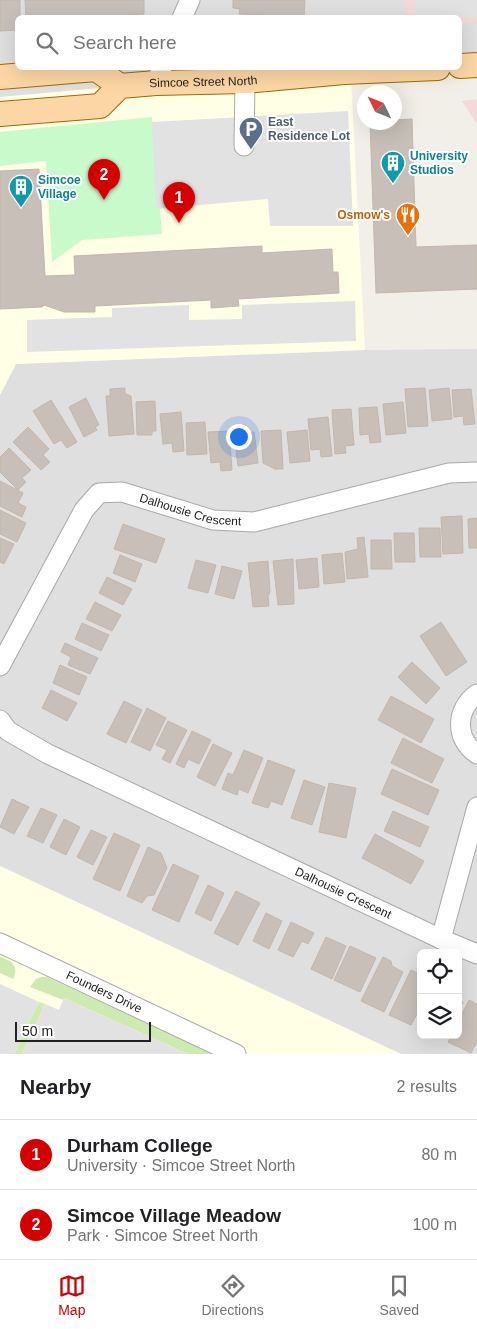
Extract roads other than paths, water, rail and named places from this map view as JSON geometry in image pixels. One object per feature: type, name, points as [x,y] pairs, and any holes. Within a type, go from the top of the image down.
[{"type":"main road","points":[[462,66],[477,65]]},
{"type":"main road","points":[[0,77],[84,70]]},
{"type":"main road","points":[[0,114],[100,106],[120,86],[97,70]]},
{"type":"main road","name":"Simcoe Street North","points":[[120,86],[159,75],[245,81],[344,72],[391,70]]},
{"type":"street","points":[[183,15],[190,0]]},
{"type":"street","points":[[244,146],[245,81]]},
{"type":"street","name":"Dalhousie Crescent","points":[[0,666],[84,510],[99,493],[122,492],[213,520],[254,522],[449,473],[477,472]]},
{"type":"street","points":[[477,694],[464,708],[460,718],[460,730],[470,749],[477,754]]},
{"type":"street","name":"Dalhousie Crescent","points":[[0,720],[8,730],[48,754],[441,939],[477,954]]},
{"type":"street","points":[[441,939],[477,807]]},
{"type":"street","name":"Founders Drive","points":[[0,943],[236,1054]]},
{"type":"place","name":"East Residence Lot","points":[[251,150]]},
{"type":"place","name":"University Studios","points":[[393,184]]},
{"type":"place","name":"Simcoe Village Meadow","points":[[104,200]]},
{"type":"place","name":"Simcoe Village","points":[[21,208]]},
{"type":"place","name":"Durham College","points":[[179,223]]},
{"type":"place","name":"Osmow's","points":[[408,236]]}]
